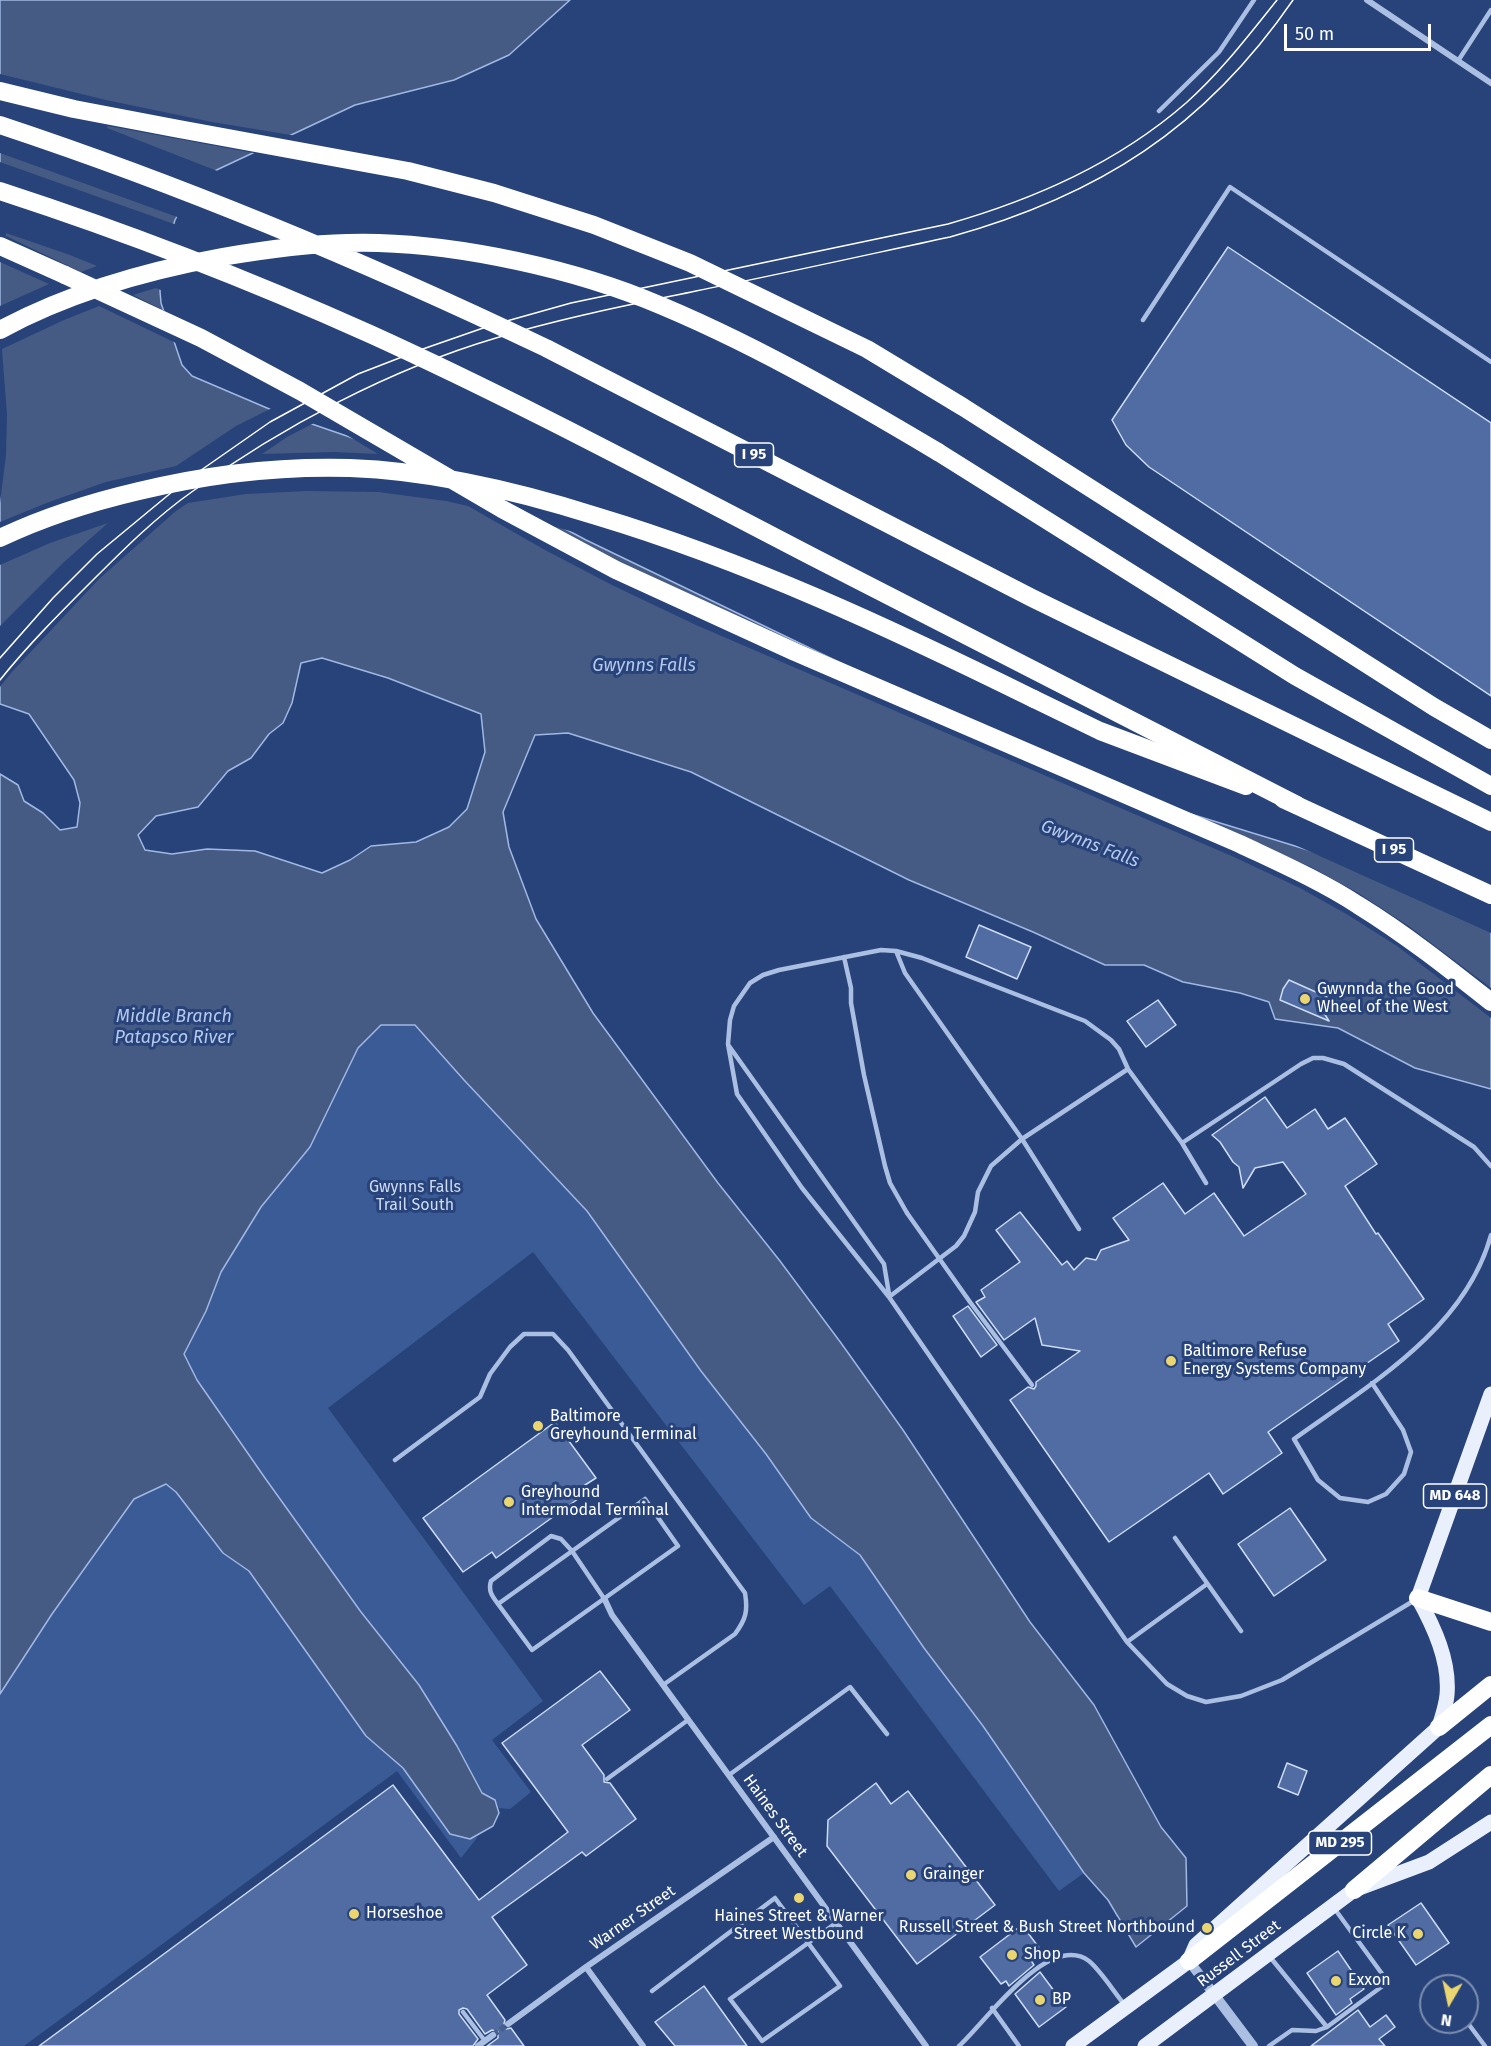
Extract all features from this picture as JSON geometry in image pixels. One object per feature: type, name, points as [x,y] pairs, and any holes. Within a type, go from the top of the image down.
[{"type":"highway","points":[[0,91],[121,118],[408,171],[494,194],[583,222],[690,262],[887,361],[1434,707],[1491,740]]},
{"type":"highway","name":"I 95","points":[[0,124],[113,163],[249,215],[479,316],[546,348],[1095,630],[1491,822]]},
{"type":"highway","name":"I 95","points":[[0,191],[222,272],[307,307],[438,366],[1297,805],[1491,895]]},
{"type":"highway","points":[[0,330],[81,294],[129,278],[189,263],[313,245],[372,244],[446,250],[532,265],[611,287],[685,317],[784,365],[852,402],[938,452],[1295,676],[1491,786]]},
{"type":"highway","points":[[0,246],[201,338],[300,392],[502,509],[616,570],[744,629],[1240,844],[1307,876],[1356,903],[1401,933],[1491,1002]]},
{"type":"highway","points":[[0,538],[65,512],[113,497],[219,475],[304,468],[353,468],[465,482],[517,493],[617,522],[758,572],[901,634],[1100,731],[1297,805]]},
{"type":"highway","points":[[1418,1598],[1491,1622]]},
{"type":"highway","points":[[1439,1727],[1491,1685]]},
{"type":"highway","name":"MD 295","points":[[1189,1961],[1491,1725]]},
{"type":"highway","name":"MD 295","points":[[1354,1890],[1491,1775]]},
{"type":"highway","points":[[1452,1809],[1491,1788]]},
{"type":"main road","name":"MD 648","points":[[1418,1598],[1491,1394]]},
{"type":"main road","points":[[1189,1961],[1196,1945],[1439,1727],[1447,1696],[1446,1675],[1433,1626],[1418,1598]]},
{"type":"main road","name":"Russell Street","points":[[1145,2046],[1354,1890],[1429,1862],[1491,1822]]},
{"type":"main road","name":"MD 295","points":[[1073,2046],[1189,1961]]},
{"type":"street","points":[[1367,0],[1491,83]]},
{"type":"street","name":"Haines Street","points":[[604,1600],[612,1615],[926,2046]]},
{"type":"street","name":"Warner Street","points":[[508,2024],[774,1837]]},
{"type":"street","points":[[1189,1961],[1252,2046]]},
{"type":"street","points":[[586,1967],[643,2046]]},
{"type":"street","points":[[478,2046],[493,2035]]},
{"type":"lane","points":[[1159,111],[1219,52],[1254,0]]},
{"type":"lane","points":[[1458,61],[1491,10]]},
{"type":"lane","points":[[1143,320],[1230,187],[1491,362]]},
{"type":"lane","points":[[1206,1183],[1182,1143],[1128,1069],[1119,1049],[1111,1040],[1085,1021],[922,958],[896,951],[881,950],[779,970],[763,975],[750,983],[734,1006],[728,1030],[728,1044],[737,1094],[802,1188],[889,1297],[1127,1642],[1167,1684],[1187,1696],[1206,1702],[1241,1696],[1282,1680],[1418,1598]]},
{"type":"lane","points":[[896,951],[905,973],[1022,1139],[1079,1229]]},
{"type":"lane","points":[[844,957],[864,1075],[890,1183],[970,1302],[1032,1385]]},
{"type":"lane","points":[[728,1044],[884,1264],[889,1297]]},
{"type":"lane","points":[[1182,1143],[1301,1064],[1313,1058],[1323,1058],[1344,1064],[1387,1091],[1474,1147],[1491,1166]]},
{"type":"lane","points":[[889,1297],[956,1246],[964,1236],[975,1212],[978,1192],[991,1166],[1022,1139],[1128,1069]]},
{"type":"lane","points":[[1372,1383],[1403,1430],[1411,1452],[1404,1474],[1386,1494],[1368,1502],[1340,1498],[1318,1480],[1294,1439],[1411,1352],[1447,1316],[1479,1270],[1491,1235]]},
{"type":"lane","points":[[395,1460],[480,1396],[490,1374],[510,1347],[524,1334],[554,1334],[745,1593],[748,1609],[742,1625],[735,1634],[663,1685]]},
{"type":"lane","points":[[498,1604],[572,1551],[645,1499],[678,1546],[604,1600],[531,1650],[498,1604],[491,1594],[489,1587],[491,1581],[551,1536],[561,1539],[572,1551],[604,1600]]},
{"type":"lane","points":[[1175,1538],[1241,1631]]},
{"type":"lane","points":[[1127,1642],[1207,1584]]},
{"type":"lane","points":[[729,1776],[850,1687],[887,1734]]},
{"type":"lane","points":[[607,1779],[688,1720]]},
{"type":"lane","points":[[652,1991],[775,1899],[808,1943],[840,1986],[762,2041],[730,2000],[808,1943],[836,1923]]},
{"type":"lane","points":[[1269,2046],[1292,2030],[1316,2031],[1327,2027],[1388,1982],[1333,1906]]},
{"type":"lane","points":[[1268,1954],[1327,2027]]},
{"type":"lane","points":[[959,2046],[1020,1982],[1054,1958],[1068,1955],[1090,1962],[1126,2008]]},
{"type":"lane","points":[[993,2008],[1018,2046]]},
{"type":"lane","points":[[464,2012],[485,2041]]},
{"type":"green space","name":"Gwynns Falls Trail South","points":[[381,1025],[415,1025],[587,1211],[701,1371],[766,1454],[811,1518],[860,1555],[924,1648],[983,1725],[1084,1873],[1059,1891],[830,1586],[804,1605],[533,1252],[328,1408],[543,1701],[492,1740],[531,1792],[510,1809],[499,1808],[495,1800],[482,1793],[457,1746],[419,1685],[361,1612],[265,1478],[197,1380],[184,1354],[206,1311],[221,1272],[261,1207],[310,1147],[358,1048]]},
{"type":"green space","points":[[166,1484],[176,1492],[223,1553],[249,1571],[366,1736],[403,1768],[450,1834],[470,1839],[475,1836],[477,1838],[461,1858],[397,1771],[24,2046],[0,2046],[0,1694],[52,1614],[134,1499]]},
{"type":"water","name":"Middle Branch Patapsco River","points":[[0,0],[570,0],[509,55],[454,80],[355,105],[208,174],[188,196],[175,220],[164,255],[160,291],[161,303],[182,365],[192,376],[274,411],[472,479],[586,540],[849,667],[1181,811],[1308,850],[1491,920],[1491,1089],[1415,1068],[1338,1028],[1275,1019],[1269,1002],[1240,993],[1183,982],[1144,965],[1105,965],[909,880],[691,772],[568,733],[535,735],[503,812],[509,847],[536,919],[593,1013],[718,1183],[841,1343],[903,1430],[1030,1622],[1094,1705],[1161,1827],[1186,1858],[1187,1906],[1136,1947],[1108,1900],[1084,1873],[983,1726],[924,1648],[860,1555],[811,1518],[766,1454],[701,1371],[587,1211],[415,1025],[381,1025],[358,1048],[310,1147],[261,1207],[221,1272],[206,1311],[184,1354],[197,1380],[265,1478],[361,1612],[419,1685],[457,1746],[482,1793],[495,1800],[499,1813],[493,1826],[470,1839],[450,1834],[403,1768],[366,1736],[249,1571],[223,1553],[176,1492],[166,1484],[134,1499],[52,1614],[0,1694],[0,774],[18,785],[24,801],[43,813],[60,830],[77,827],[80,803],[74,780],[29,714],[0,704]],"holes":[[[322,658],[388,678],[481,714],[485,752],[467,809],[449,827],[416,842],[371,846],[350,860],[322,873],[255,851],[207,849],[172,854],[145,850],[138,835],[156,816],[198,807],[228,771],[251,758],[269,734],[283,723],[292,703],[301,663]]]},
{"type":"pier","points":[[0,74],[106,100],[212,122],[297,136],[259,154],[108,126],[107,128],[220,172],[210,177],[191,198],[180,218],[0,153]]},
{"type":"pier","points":[[0,162],[177,225],[167,256],[163,291],[156,288],[133,295],[167,312],[178,344],[99,306],[2,349],[7,415],[6,455],[0,503],[0,306],[49,284],[0,262]],"holes":[[[6,233],[97,266],[81,272],[6,236]]]},
{"type":"pier","points":[[274,407],[316,422],[287,437],[262,454],[334,452],[378,454],[340,431],[473,477],[584,535],[549,525],[701,601],[1311,867],[1360,894],[1410,927],[1491,988],[1491,1018],[1397,946],[1300,888],[1234,857],[696,625],[545,550],[468,506],[446,501],[378,492],[306,491],[246,494],[188,503],[99,579],[0,687],[0,626],[64,562],[108,523],[50,543],[0,565],[0,522],[106,482],[176,466],[236,426]]},
{"type":"pier","points":[[1284,840],[1491,917],[1491,933]]},
{"type":"building","points":[[1228,247],[1491,423],[1491,696],[1149,467],[1126,445],[1112,420]]},
{"type":"building","points":[[979,925],[1031,947],[1017,979],[966,957]]},
{"type":"building","name":"Gwynnda the Good Wheel of the West","points":[[1289,980],[1338,1002],[1319,1005],[1329,1021],[1280,1000]]},
{"type":"building","points":[[1158,1000],[1176,1025],[1146,1047],[1127,1021]]},
{"type":"building","points":[[1265,1097],[1287,1128],[1315,1109],[1328,1129],[1345,1118],[1377,1164],[1345,1186],[1376,1234],[1378,1233],[1424,1299],[1388,1324],[1399,1341],[1268,1432],[1282,1453],[1223,1494],[1209,1473],[1109,1542],[1010,1400],[1028,1387],[1034,1389],[1036,1382],[1080,1351],[1042,1345],[1035,1318],[1004,1340],[976,1302],[985,1297],[981,1290],[1020,1262],[996,1230],[1020,1212],[1062,1265],[1067,1261],[1074,1270],[1086,1258],[1096,1260],[1101,1250],[1129,1240],[1113,1218],[1163,1183],[1185,1214],[1214,1193],[1244,1236],[1306,1194],[1283,1162],[1255,1168],[1243,1188],[1239,1167],[1212,1135]]},
{"type":"building","points":[[968,1306],[997,1345],[981,1357],[953,1316]]},
{"type":"building","name":"Greyhound Intermodal Terminal","points":[[555,1422],[596,1478],[585,1485],[589,1491],[496,1558],[492,1552],[463,1572],[423,1518]]},
{"type":"building","points":[[1290,1508],[1326,1560],[1274,1596],[1238,1544]]},
{"type":"building","name":"Horseshoe","points":[[600,1671],[630,1710],[582,1745],[604,1775],[604,1782],[610,1783],[636,1819],[586,1856],[582,1852],[492,1917],[527,1965],[487,1995],[505,2020],[503,2027],[511,2028],[524,2046],[487,2046],[498,2038],[498,2032],[492,2030],[485,2034],[467,2009],[463,2008],[459,2010],[459,2014],[478,2039],[473,2046],[39,2046],[393,1785],[479,1900],[568,1832],[502,1743]]},
{"type":"building","points":[[1287,1763],[1307,1771],[1298,1795],[1278,1787]]},
{"type":"building","name":"Grainger","points":[[876,1783],[891,1804],[908,1791],[995,1905],[917,1964],[827,1846],[828,1820]]},
{"type":"building","name":"Circle K","points":[[1421,1903],[1449,1943],[1416,1965],[1388,1925]]},
{"type":"building","name":"Shop","points":[[1022,1925],[1043,1953],[1032,1962],[1034,1965],[1009,1986],[1006,1981],[1001,1984],[980,1957]]},
{"type":"building","name":"Exxon","points":[[1338,1951],[1364,1989],[1350,1999],[1352,2003],[1336,2015],[1307,1973]]},
{"type":"building","name":"BP","points":[[1040,1972],[1066,2007],[1039,2027],[1015,1994]]},
{"type":"building","points":[[704,1986],[747,2046],[675,2046],[655,2022]]},
{"type":"building","points":[[1358,2010],[1370,2027],[1386,2015],[1395,2027],[1379,2039],[1385,2046],[1311,2046]]},
{"type":"tunnel","points":[[493,2035],[508,2024]]},
{"type":"tram line","points":[[0,658],[53,598],[97,554],[184,482],[270,422],[358,374],[489,326],[571,303],[948,224],[1043,191],[1074,177],[1132,144],[1186,103],[1245,40],[1277,0]]},
{"type":"tram line","points":[[0,680],[68,605],[128,545],[166,512],[227,467],[338,402],[417,366],[496,338],[571,318],[950,237],[1054,201],[1100,178],[1144,151],[1185,120],[1223,85],[1259,45],[1293,0]]},
{"type":"place","name":"Gwynnda the Good Wheel of the West","points":[[1305,999]]},
{"type":"place","name":"Baltimore Refuse Energy Systems Company","points":[[1171,1361]]},
{"type":"place","name":"Baltimore Greyhound Terminal","points":[[538,1426]]},
{"type":"place","name":"Greyhound Intermodal Terminal","points":[[509,1502]]},
{"type":"place","name":"Grainger","points":[[911,1875]]},
{"type":"place","name":"Haines Street & Warner Street Westbound","points":[[799,1898]]},
{"type":"place","name":"Horseshoe","points":[[354,1914]]},
{"type":"place","name":"Russell Street & Bush Street Northbound","points":[[1207,1928]]},
{"type":"place","name":"Circle K","points":[[1418,1934]]},
{"type":"place","name":"Shop","points":[[1012,1955]]},
{"type":"place","name":"Exxon","points":[[1336,1981]]},
{"type":"place","name":"BP","points":[[1040,2000]]},
{"type":"water label","name":"Gwynns Falls","points":[[644,666]]},
{"type":"water label","name":"Gwynns Falls","points":[[1090,844]]}]
